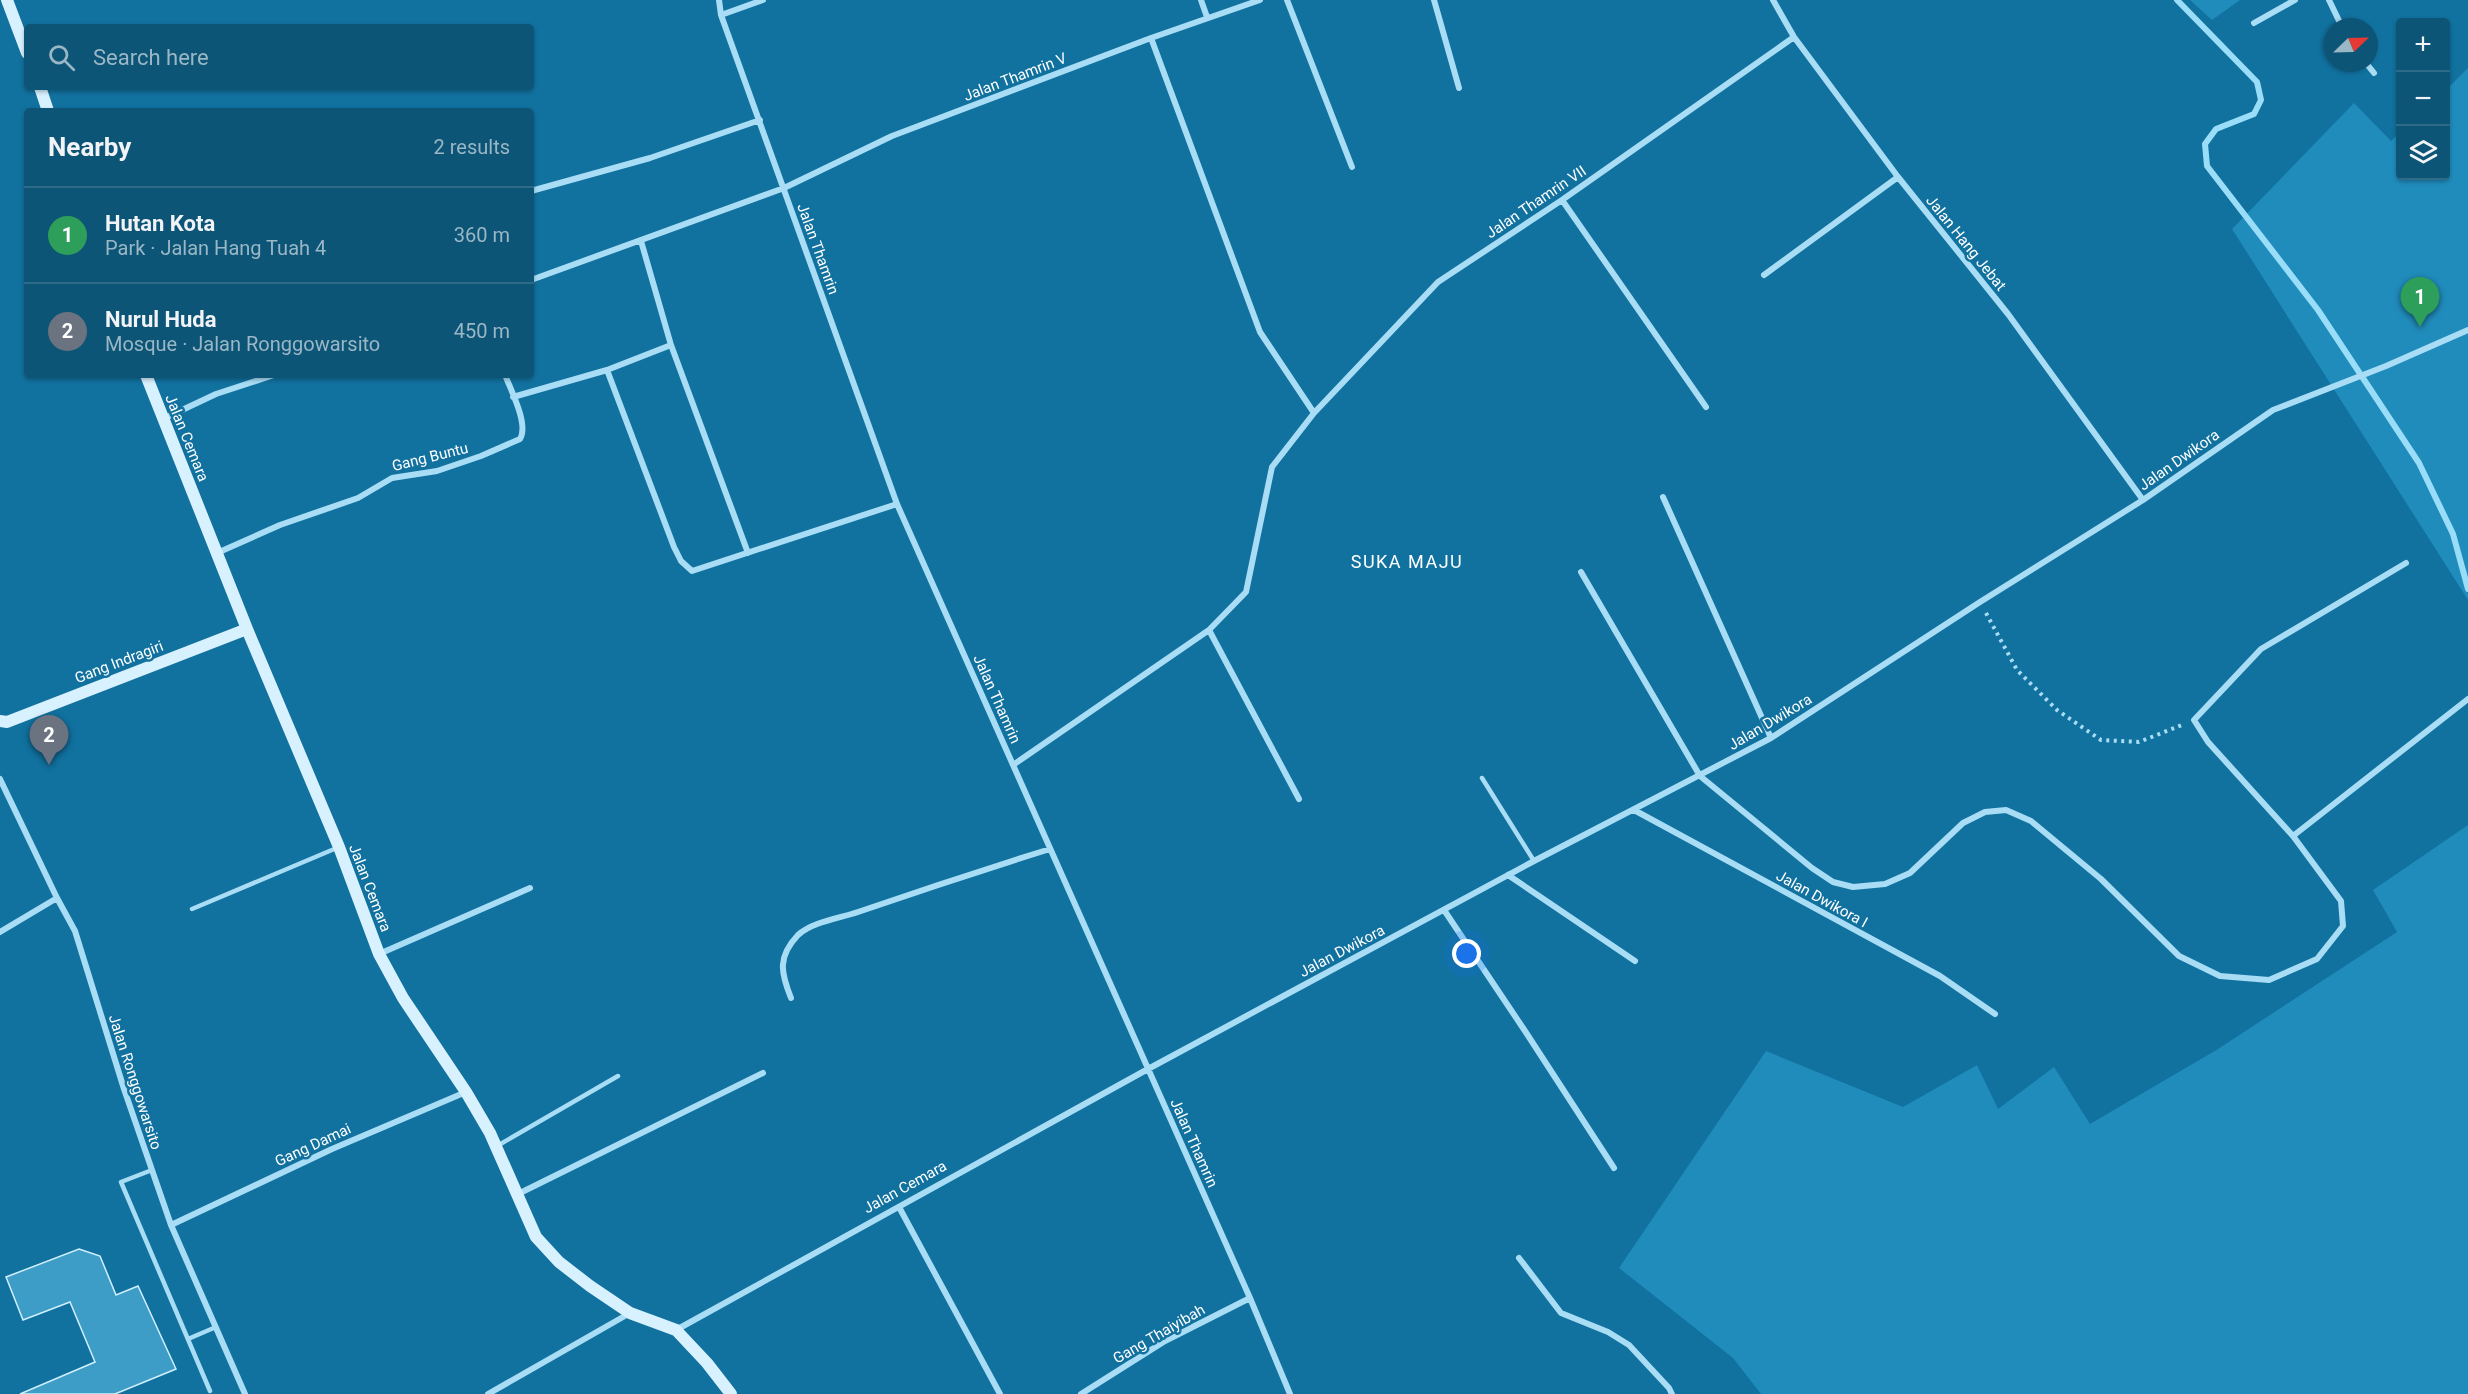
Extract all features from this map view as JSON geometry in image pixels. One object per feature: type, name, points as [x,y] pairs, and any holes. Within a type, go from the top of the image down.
[{"type":"street","points":[[8,0],[24,45]]},
{"type":"street","name":"Jalan Thamrin","points":[[719,0],[721,15],[897,504],[1250,1298],[1290,1394]]},
{"type":"street","points":[[721,15],[763,0]]},
{"type":"street","points":[[1201,0],[1207,17]]},
{"type":"street","name":"Jalan Thamrin V","points":[[534,279],[784,188],[892,136],[1207,17],[1260,0]]},
{"type":"street","points":[[1287,0],[1352,167]]},
{"type":"street","points":[[1434,0],[1459,88]]},
{"type":"street","name":"Jalan Hang Jebat","points":[[1773,0],[1794,37],[1898,177],[2008,314],[2143,500]]},
{"type":"street","points":[[2254,23],[2295,0]]},
{"type":"street","points":[[2329,0],[2338,18]]},
{"type":"street","name":"Jalan Thamrin VII","points":[[1013,765],[1209,630],[1246,592],[1272,467],[1314,413],[1438,282],[1562,200],[1794,37]]},
{"type":"street","points":[[1151,38],[1260,332],[1314,413]]},
{"type":"street","points":[[41,90],[47,108]]},
{"type":"street","points":[[534,190],[650,158],[760,120]]},
{"type":"street","points":[[1764,275],[1898,177]]},
{"type":"street","points":[[1562,200],[1706,407]]},
{"type":"street","points":[[641,241],[671,345],[748,553]]},
{"type":"street","name":"Jalan Dwikora","points":[[1148,1069],[1534,861],[1771,738],[1980,602],[2143,500],[2272,410],[2386,366],[2468,330]]},
{"type":"street","points":[[513,397],[607,370],[671,345]]},
{"type":"street","points":[[607,370],[681,561],[692,571],[897,504]]},
{"type":"street","name":"Jalan Cemara","points":[[147,378],[247,628],[339,847],[379,954],[403,998],[466,1092],[497,1146],[536,1237],[551,1254],[590,1286],[630,1313],[676,1330],[707,1363],[731,1394]]},
{"type":"street","points":[[163,418],[216,394],[265,378]]},
{"type":"street","name":"Gang Buntu","points":[[217,553],[280,525],[358,498],[392,478],[437,471],[481,456],[520,439],[524,424],[507,378]]},
{"type":"street","points":[[1663,497],[1771,738]]},
{"type":"street","points":[[1581,572],[1700,776],[1812,868],[1833,882],[1853,886],[1885,884],[1910,873],[1963,823],[1985,812],[2006,810],[2031,821],[2101,879],[2179,956],[2220,976],[2270,980],[2317,959],[2343,926],[2342,901],[2293,836],[2208,742],[2194,720],[2260,649],[2406,563]]},
{"type":"street","name":"Gang Indragiri","points":[[0,721],[7,722],[247,628]]},
{"type":"street","points":[[1209,630],[1299,799]]},
{"type":"street","points":[[2293,836],[2468,699]]},
{"type":"street","name":"Jalan Ronggowarsito","points":[[0,779],[75,931],[120,1078],[171,1225],[245,1394]]},
{"type":"street","name":"Jalan Dwikora I","points":[[1634,810],[1940,976],[1995,1014]]},
{"type":"street","points":[[791,998],[783,978],[782,962],[788,948],[800,933],[822,923],[910,893],[1050,849]]},
{"type":"street","points":[[1508,875],[1635,961]]},
{"type":"street","points":[[379,954],[530,888]]},
{"type":"street","points":[[0,932],[57,898]]},
{"type":"street","points":[[1444,910],[1526,1031],[1614,1168]]},
{"type":"street","name":"Jalan Cemara","points":[[676,1330],[1148,1069]]},
{"type":"street","points":[[518,1194],[763,1073]]},
{"type":"street","name":"Gang Damai","points":[[171,1225],[332,1149],[466,1092]]},
{"type":"street","points":[[899,1207],[1000,1394]]},
{"type":"street","points":[[1519,1258],[1561,1313],[1608,1332],[1629,1345],[1672,1394]]},
{"type":"street","name":"Gang Thaiyibah","points":[[1081,1394],[1165,1341],[1250,1298]]},
{"type":"street","points":[[488,1394],[630,1313]]},
{"type":"lane","points":[[1482,778],[1534,861]]},
{"type":"lane","points":[[192,909],[339,847]]},
{"type":"lane","points":[[497,1146],[618,1076]]},
{"type":"lane","points":[[152,1170],[121,1182],[210,1391]]},
{"type":"lane","points":[[188,1339],[216,1327]]},
{"type":"path","points":[[1980,602],[2017,670],[2057,710],[2101,740],[2139,742],[2194,720]]},
{"type":"shaded area","points":[[2190,0],[2240,0],[2212,20]]},
{"type":"shaded area","points":[[2468,68],[2468,600],[2232,229],[2354,103],[2391,141],[2396,136],[2396,180],[2450,180],[2450,86]]},
{"type":"shaded area","points":[[2468,825],[2468,1394],[1761,1394],[1733,1358],[1619,1268],[1766,1051],[1903,1107],[1977,1065],[1998,1109],[2054,1067],[2090,1124],[2218,1049],[2397,932],[2373,890]]},
{"type":"building","points":[[79,1249],[100,1256],[116,1295],[138,1286],[176,1369],[115,1394],[20,1394],[95,1362],[70,1302],[23,1320],[6,1277]]},
{"type":"waterway","points":[[2177,0],[2257,82],[2261,100],[2254,114],[2216,129],[2205,144],[2207,166],[2318,310],[2419,463],[2453,534],[2468,589]]},
{"type":"place","name":"Hutan Kota","points":[[2420,327]]},
{"type":"place","name":"Nurul Huda","points":[[49,765]]},
{"type":"district","name":"SUKA MAJU","points":[[1407,561]]}]
